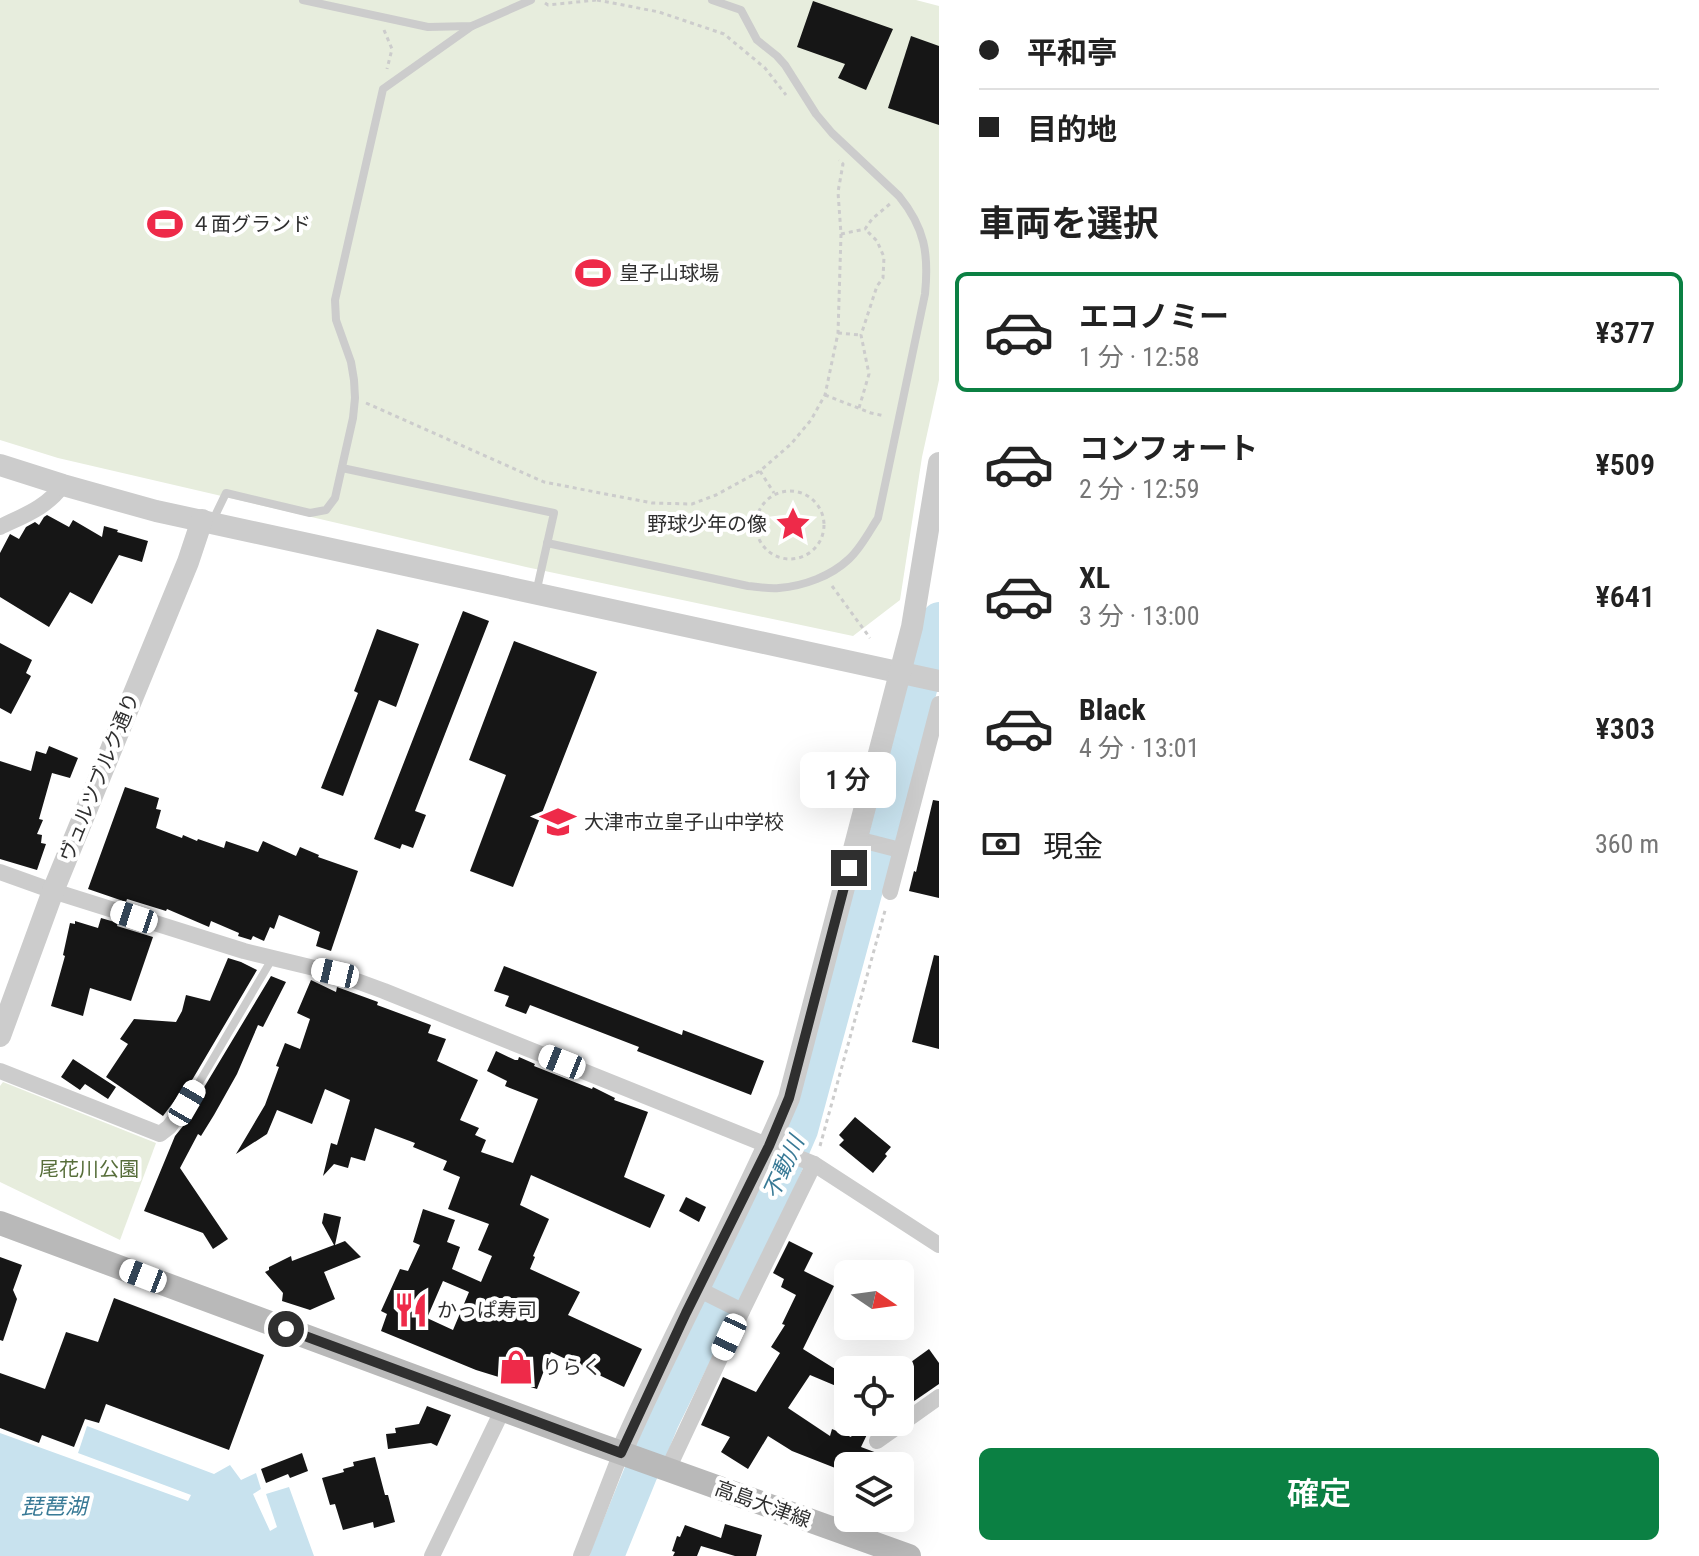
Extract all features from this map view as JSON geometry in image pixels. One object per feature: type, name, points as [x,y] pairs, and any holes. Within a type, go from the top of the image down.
[{"type":"main road","points":[[0,1223],[627,1455]]},
{"type":"main road","name":"高島大津線","points":[[627,1455],[909,1556]]},
{"type":"street","points":[[581,1556],[702,1291],[773,1147],[906,673],[912,627],[933,526],[939,463]]},
{"type":"street","points":[[0,465],[156,511],[939,681]]},
{"type":"street","points":[[0,527],[43,506],[63,485]]},
{"type":"street","name":"ヴュルツブルク通り","points":[[0,1036],[53,891],[207,521]]},
{"type":"street","points":[[890,892],[939,704]]},
{"type":"street","points":[[857,839],[900,850]]},
{"type":"street","points":[[0,872],[244,951],[335,973],[384,991],[811,1163],[939,1245]]},
{"type":"street","points":[[0,1071],[160,1134],[187,1103]]},
{"type":"street","points":[[665,1468],[811,1163]]},
{"type":"street","points":[[702,1291],[739,1309]]},
{"type":"street","points":[[877,1441],[939,1397]]},
{"type":"street","points":[[432,1556],[503,1409]]},
{"type":"lane","points":[[303,0],[428,27],[472,26]]},
{"type":"lane","points":[[207,521],[226,493],[310,513],[326,510],[335,498],[355,398],[351,362],[336,320],[335,300],[383,89],[472,26],[531,0]]},
{"type":"lane","points":[[547,543],[748,586],[778,588],[825,576],[848,559],[878,518],[925,294],[928,271],[926,246],[918,224],[899,196],[832,133],[785,65],[757,40],[741,10],[712,0]]},
{"type":"lane","points":[[342,468],[554,513],[536,594]]},
{"type":"lane","points":[[187,1103],[272,958]]},
{"type":"path","points":[[538,0],[548,5],[596,0],[659,12],[724,34],[765,68],[793,103]]},
{"type":"path","points":[[378,16],[392,49],[383,89]]},
{"type":"path","points":[[355,398],[544,482],[652,503],[692,504],[716,495],[760,471],[791,444],[811,420],[825,395],[838,333],[841,234],[838,192],[843,164],[835,155]]},
{"type":"path","points":[[841,234],[865,229],[899,196]]},
{"type":"path","points":[[859,408],[869,374],[861,335],[877,286],[883,278],[884,257],[877,241],[865,229]]},
{"type":"path","points":[[838,333],[861,335]]},
{"type":"path","points":[[825,395],[871,413],[899,419]]},
{"type":"path","points":[[760,471],[774,493]]},
{"type":"path","points":[[794,490],[814,498],[824,517],[822,538],[809,554],[791,560],[782,558],[773,555],[760,542],[755,524],[760,506],[774,493],[794,490]]},
{"type":"path","points":[[825,576],[870,638]]},
{"type":"path","points":[[811,1163],[890,892]]},
{"type":"green space","points":[[0,0],[916,0],[939,6],[939,380],[922,457],[900,600],[853,636],[526,567],[58,458],[0,440]]},
{"type":"green space","name":"尾花川公園","points":[[3,1082],[156,1143],[120,1240],[0,1182],[0,1086]]},
{"type":"water","name":"琵琶湖","points":[[87,1426],[214,1474],[230,1465],[241,1480],[256,1473],[261,1489],[253,1494],[270,1531],[277,1527],[266,1494],[289,1487],[314,1556],[0,1556],[0,1433],[188,1501],[191,1495],[78,1453]]},
{"type":"building","points":[[813,1],[893,29],[866,90],[838,78],[845,64],[797,47]]},
{"type":"building","points":[[911,36],[939,46],[939,125],[888,108]]},
{"type":"building","points":[[47,515],[69,527],[73,520],[102,537],[104,526],[148,541],[142,562],[119,555],[92,604],[70,592],[49,627],[0,597],[0,553],[10,534],[19,539],[26,527],[35,522],[39,525]]},
{"type":"building","points":[[463,611],[489,621],[415,811],[426,815],[413,848],[402,844],[400,849],[374,839]]},
{"type":"building","points":[[377,629],[419,644],[396,707],[379,700],[343,796],[321,788],[358,693],[354,691]]},
{"type":"building","points":[[514,641],[597,672],[513,887],[470,871],[506,775],[469,760]]},
{"type":"building","points":[[0,643],[32,660],[26,673],[31,676],[11,714],[0,708]]},
{"type":"building","points":[[49,746],[78,758],[70,778],[52,773],[39,819],[43,820],[37,834],[42,835],[41,843],[46,844],[37,870],[0,859],[0,761],[31,771],[36,751],[46,754]]},
{"type":"building","points":[[125,787],[159,798],[156,809],[161,810],[156,828],[182,838],[183,835],[224,848],[226,841],[258,852],[263,841],[296,856],[300,847],[358,871],[331,951],[316,946],[320,932],[279,915],[274,929],[270,927],[264,941],[253,936],[251,940],[211,921],[209,927],[167,909],[127,899],[126,902],[88,889]]},
{"type":"building","points":[[933,800],[939,801],[939,898],[909,891]]},
{"type":"building","points":[[101,918],[153,937],[131,1001],[90,988],[83,1016],[51,1006],[65,956],[70,923],[75,924],[75,921],[98,928]]},
{"type":"building","points":[[934,955],[939,956],[939,1049],[912,1042]]},
{"type":"building","points":[[228,958],[257,970],[185,1092],[178,1096],[163,1116],[106,1077],[128,1044],[120,1039],[134,1019],[176,1022],[186,995],[210,1001]]},
{"type":"building","points":[[504,966],[682,1035],[683,1030],[764,1061],[751,1095],[530,1005],[526,1014],[505,1006],[509,996],[494,991]]},
{"type":"building","points":[[271,976],[286,982],[263,1027],[258,1025],[237,1074],[214,1115],[201,1136],[198,1134],[180,1168],[228,1239],[213,1249],[203,1233],[144,1211],[175,1136],[196,1110],[197,1099]]},
{"type":"building","points":[[311,980],[336,992],[337,987],[378,1002],[377,1005],[431,1025],[428,1033],[446,1039],[437,1061],[478,1080],[460,1120],[479,1128],[475,1135],[486,1140],[481,1152],[513,1163],[538,1099],[505,1086],[507,1081],[487,1071],[496,1051],[515,1060],[519,1057],[648,1112],[624,1177],[665,1195],[650,1228],[531,1175],[520,1205],[549,1219],[530,1269],[580,1292],[568,1315],[642,1349],[624,1387],[551,1352],[537,1389],[476,1370],[381,1331],[387,1314],[381,1311],[400,1269],[408,1271],[420,1245],[413,1242],[423,1209],[455,1220],[447,1242],[460,1247],[452,1269],[481,1282],[492,1256],[478,1250],[489,1224],[448,1209],[460,1177],[443,1170],[447,1161],[413,1147],[415,1143],[375,1128],[365,1161],[351,1157],[348,1168],[334,1164],[323,1176],[331,1143],[337,1145],[350,1100],[325,1089],[312,1124],[277,1110],[267,1134],[236,1154],[265,1105],[285,1043],[300,1049],[310,1019],[297,1013]],"holes":[[[443,1281],[469,1292],[453,1330],[427,1318]]]},
{"type":"building","points":[[73,1059],[116,1087],[108,1099],[85,1084],[80,1090],[61,1077]]},
{"type":"building","points":[[855,1117],[891,1147],[873,1173],[839,1145],[844,1140],[839,1135]]},
{"type":"building","points":[[686,1197],[706,1207],[699,1222],[679,1211]]},
{"type":"building","points":[[324,1213],[341,1217],[335,1245],[345,1241],[361,1257],[324,1272],[335,1299],[310,1310],[282,1301],[283,1293],[265,1272],[291,1256],[292,1261],[334,1245],[322,1223]]},
{"type":"building","points":[[789,1241],[813,1253],[804,1271],[834,1286],[803,1349],[834,1368],[834,1385],[810,1375],[788,1408],[830,1436],[832,1429],[834,1436],[866,1436],[861,1447],[874,1452],[834,1452],[834,1468],[792,1451],[768,1436],[748,1469],[721,1452],[730,1437],[701,1425],[723,1377],[756,1392],[780,1353],[771,1347],[785,1325],[782,1324],[796,1295],[781,1287],[784,1279],[773,1273]]},
{"type":"building","points":[[0,1257],[22,1265],[13,1290],[17,1299],[3,1341],[0,1340]]},
{"type":"building","points":[[114,1298],[264,1355],[229,1450],[106,1404],[99,1423],[85,1419],[74,1447],[42,1435],[39,1443],[0,1428],[0,1373],[45,1389],[66,1332],[98,1342]]},
{"type":"building","points":[[929,1349],[939,1363],[939,1384],[914,1401],[914,1360]]},
{"type":"building","points":[[427,1406],[451,1415],[437,1446],[431,1443],[388,1449],[386,1434],[396,1433],[395,1428],[419,1424]]},
{"type":"building","points":[[302,1453],[308,1471],[290,1478],[288,1474],[266,1483],[261,1469]]},
{"type":"building","points":[[375,1457],[395,1522],[374,1528],[373,1522],[343,1530],[335,1504],[330,1505],[322,1478],[344,1472],[343,1469],[354,1466],[353,1462]]},
{"type":"building","points":[[725,1524],[762,1535],[756,1556],[735,1556],[701,1546],[697,1556],[673,1556],[677,1536],[680,1537],[685,1525],[721,1538]]},
{"type":"waterway","name":"不動川","points":[[607,1556],[662,1421],[801,1130],[939,619]]},
{"type":"place","name":"４面グランド","points":[[165,224]]},
{"type":"place","name":"皇子山球場","points":[[593,273]]},
{"type":"place","name":"野球少年の像","points":[[793,524]]},
{"type":"place","name":"大津市立皇子山中学校","points":[[558,822]]},
{"type":"place","name":"かっぱ寿司","points":[[411,1310]]},
{"type":"place","name":"りらく","points":[[516,1367]]},
{"type":"route","points":[[286,1329],[621,1453],[769,1146],[789,1098],[849,868]]}]
